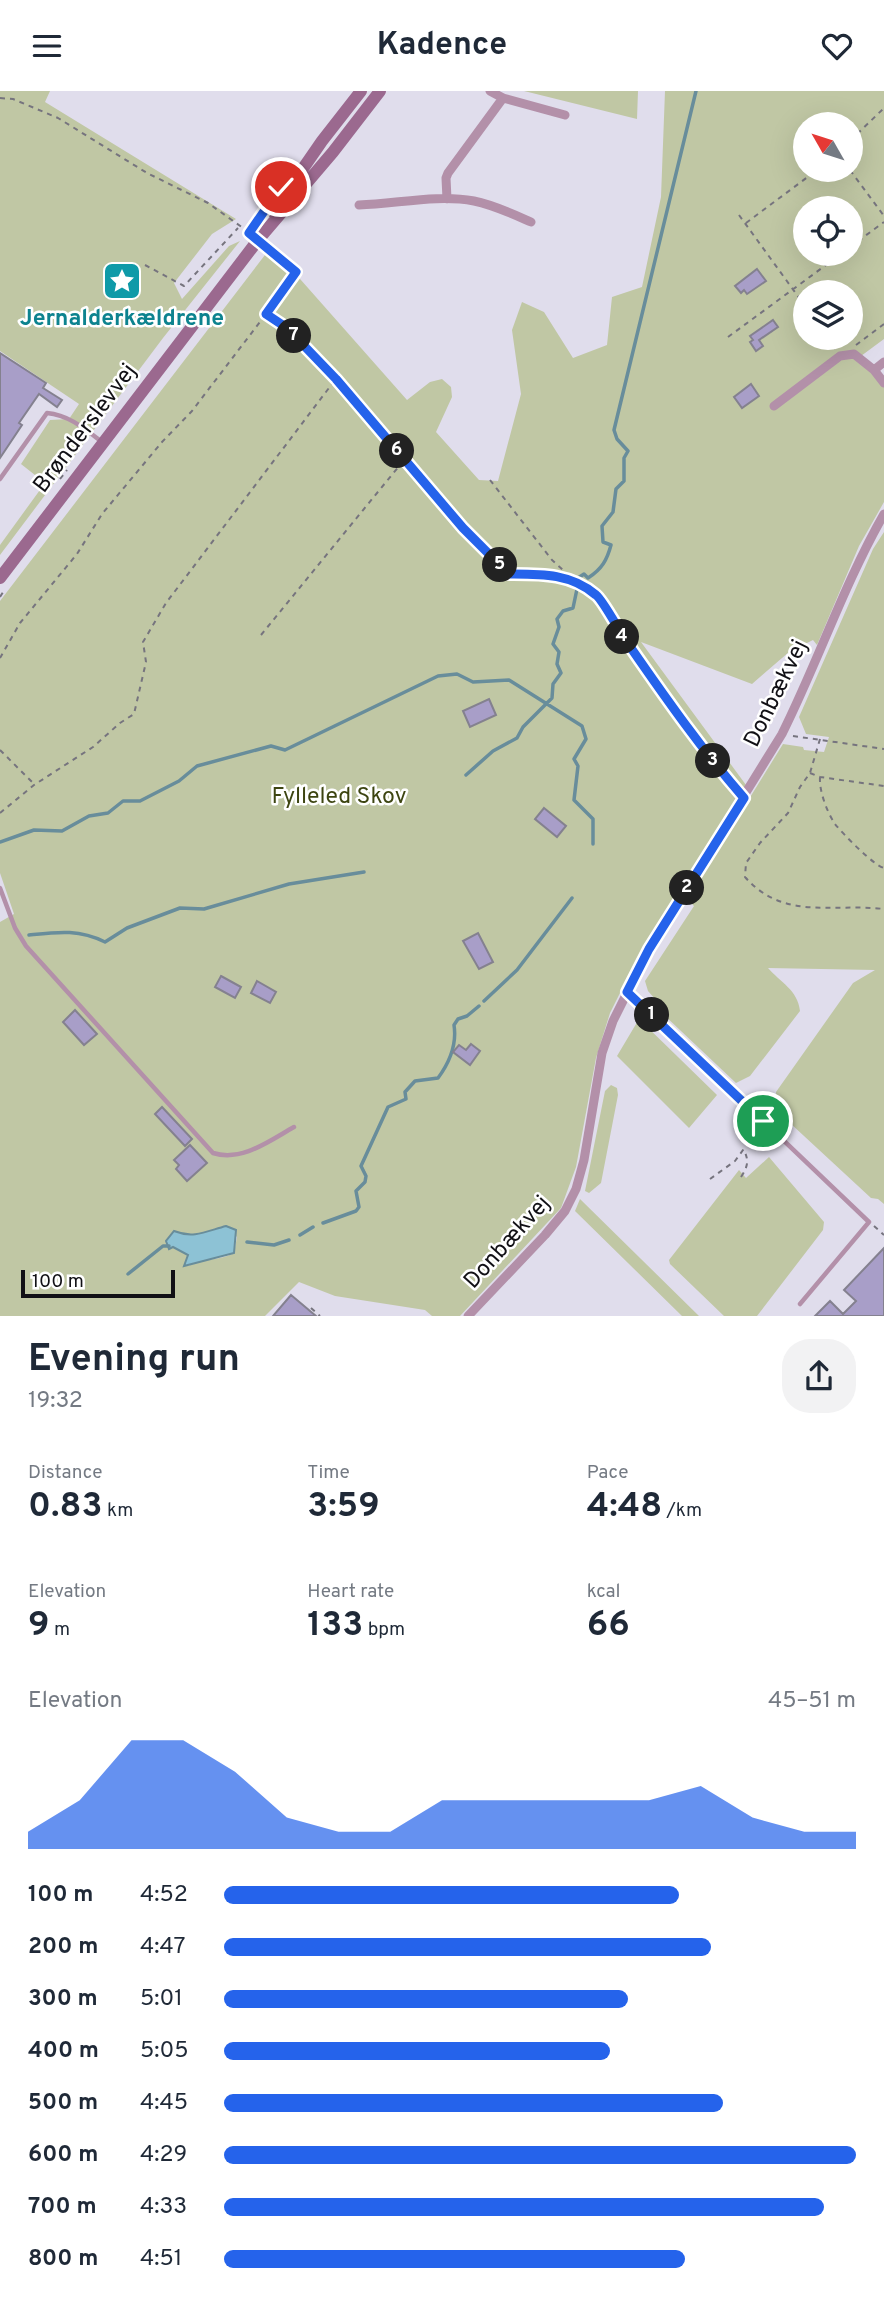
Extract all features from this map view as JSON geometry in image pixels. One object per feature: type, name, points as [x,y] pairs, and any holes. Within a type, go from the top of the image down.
[{"type":"main road","name":"Brønderslevvej","points":[[2,585],[322,141],[361,91]]},
{"type":"main road","name":"Brønderslevvej","points":[[253,236],[333,152],[380,91]]},
{"type":"street","points":[[490,91],[503,98],[565,115]]},
{"type":"street","points":[[447,199],[446,177],[503,98]]},
{"type":"street","points":[[359,205],[427,198],[475,201],[531,222]]},
{"type":"street","points":[[774,406],[844,355],[854,354],[864,360],[884,383]]},
{"type":"street","points":[[874,370],[884,362]]},
{"type":"street","name":"Donbækvej","points":[[468,1316],[565,1211],[576,1189],[584,1160],[602,1053],[613,1021],[649,949],[782,734],[864,548],[884,514]]},
{"type":"lane","points":[[0,479],[47,413],[59,414],[73,421],[103,443]]},
{"type":"lane","points":[[0,888],[15,927],[26,946],[213,1153],[226,1157],[251,1151],[293,1127]]},
{"type":"lane","points":[[627,992],[869,1222],[800,1304]]},
{"type":"path","points":[[0,98],[13,99],[58,118],[147,173],[208,203],[296,272],[192,411],[162,442],[102,514],[63,572],[20,623],[0,658]]},
{"type":"path","points":[[863,128],[884,107]]},
{"type":"path","points":[[746,224],[801,182]]},
{"type":"path","points":[[859,182],[884,216]]},
{"type":"path","points":[[253,236],[263,212]]},
{"type":"path","points":[[728,337],[793,289],[739,215]]},
{"type":"path","points":[[863,237],[884,222]]},
{"type":"path","points":[[145,265],[184,286],[239,227]]},
{"type":"path","points":[[805,280],[825,266]]},
{"type":"path","points":[[266,314],[287,328],[336,379],[463,528],[509,574],[547,574],[575,581]]},
{"type":"path","points":[[839,350],[844,355],[884,324]]},
{"type":"path","points":[[0,813],[34,785],[93,747],[134,714],[146,662],[143,642],[147,632],[166,603],[336,379]]},
{"type":"path","points":[[261,635],[405,459]]},
{"type":"path","points":[[61,478],[69,468]]},
{"type":"path","points":[[490,480],[552,560],[575,581],[598,596],[614,625],[695,739],[744,798]]},
{"type":"path","points":[[0,597],[2,585]]},
{"type":"path","points":[[782,734],[884,749]]},
{"type":"path","points":[[820,739],[810,773],[788,813],[760,843],[746,863],[746,877],[755,888],[787,905],[884,908]]},
{"type":"path","points":[[0,750],[34,785]]},
{"type":"path","points":[[810,773],[820,777],[884,786]]},
{"type":"path","points":[[820,777],[820,786],[834,823],[870,859],[884,868]]},
{"type":"path","points":[[710,1178],[735,1161],[763,1121]]},
{"type":"path","points":[[741,1177],[748,1159],[744,1150]]},
{"type":"path","points":[[869,1222],[884,1235]]},
{"type":"path","points":[[311,1308],[320,1316]]},
{"type":"green space","points":[[0,91],[50,91],[45,102],[236,219],[212,234],[174,283],[182,299],[229,246],[240,241],[163,338],[0,555],[0,545],[45,483],[21,464],[50,420],[69,419],[79,404],[0,351]]},
{"type":"green space","points":[[524,91],[638,91],[637,119]]},
{"type":"green space","name":"Fylleled Skov","points":[[665,91],[884,91],[884,339],[861,356],[884,379],[884,502],[859,546],[817,645],[813,640],[789,652],[752,684],[641,642],[746,785],[643,947],[610,1013],[596,1058],[576,1167],[561,1208],[460,1316],[432,1316],[425,1310],[335,1296],[299,1282],[265,1316],[0,1316],[0,922],[14,914],[0,873],[0,601],[268,251],[293,271],[407,400],[430,382],[442,379],[451,387],[452,397],[436,432],[479,480],[498,481],[521,394],[512,330],[522,302],[544,312],[573,358],[607,345],[612,297],[642,287],[661,197]],"holes":[[[226,1226],[237,1237],[234,1253],[188,1266],[188,1255],[173,1247],[183,1234],[199,1235]]]},
{"type":"green space","points":[[884,532],[884,1204],[871,1198],[777,1111],[776,1092],[853,983],[875,970],[768,968],[796,997],[800,1011],[750,1076],[736,1083],[663,1014],[663,1008],[648,991],[645,981],[694,906],[687,899],[783,744],[824,752],[829,737],[806,734],[799,717],[873,549]]},
{"type":"green space","points":[[639,1019],[717,1095],[689,1128],[617,1056]]},
{"type":"green space","points":[[611,1085],[617,1088],[618,1095],[601,1183],[589,1193],[585,1191],[605,1091]]},
{"type":"green space","points":[[769,1157],[824,1222],[823,1230],[757,1316],[724,1316],[669,1260],[739,1170],[746,1178]]},
{"type":"green space","points":[[580,1199],[699,1316],[682,1316],[575,1211]]},
{"type":"water","points":[[226,1226],[236,1230],[234,1253],[184,1266],[188,1255],[173,1247],[169,1249],[166,1241],[174,1231],[194,1234]]},
{"type":"building","points":[[757,269],[766,281],[747,294],[744,290],[741,293],[735,286]]},
{"type":"building","points":[[773,320],[778,327],[759,340],[763,346],[756,351],[750,342],[753,340],[750,336]]},
{"type":"building","points":[[0,353],[46,383],[43,388],[62,400],[57,407],[39,394],[0,458]]},
{"type":"building","points":[[751,384],[759,396],[742,408],[734,397]]},
{"type":"building","points":[[489,699],[496,715],[470,727],[463,711]]},
{"type":"building","points":[[544,808],[566,826],[557,837],[535,819]]},
{"type":"building","points":[[478,933],[493,962],[479,969],[463,941]]},
{"type":"building","points":[[221,976],[241,987],[235,998],[215,987]]},
{"type":"building","points":[[257,981],[276,992],[270,1003],[251,993]]},
{"type":"building","points":[[75,1010],[97,1034],[84,1045],[63,1022]]},
{"type":"building","points":[[471,1044],[480,1051],[470,1065],[453,1052],[459,1045],[466,1050]]},
{"type":"building","points":[[162,1107],[192,1139],[185,1146],[155,1114]]},
{"type":"building","points":[[190,1145],[207,1163],[187,1181],[176,1169],[179,1165],[174,1160]]},
{"type":"building","points":[[884,1248],[884,1316],[815,1316],[830,1301],[843,1314],[856,1301],[844,1290]]},
{"type":"building","points":[[291,1295],[316,1316],[273,1316]]},
{"type":"waterway","points":[[578,578],[584,574],[588,578],[597,571],[606,560],[611,545],[603,542],[602,526],[613,512],[616,489],[624,481],[624,458],[628,451],[617,439],[614,430],[696,91]]},
{"type":"waterway","points":[[466,775],[493,751],[517,738],[523,727],[552,698],[553,684],[561,673],[557,664],[559,652],[553,644],[559,627],[557,619],[563,611],[573,608],[577,589]]},
{"type":"waterway","points":[[0,842],[34,830],[62,831],[89,816],[108,813],[123,801],[140,801],[179,781],[197,766],[271,746],[285,750],[438,676],[457,674],[473,682],[509,680],[582,726],[586,739],[574,759],[578,766],[574,800],[593,819],[593,844]]},
{"type":"waterway","points":[[29,935],[77,933],[105,942],[127,928],[180,908],[204,909],[289,884],[364,872]]},
{"type":"waterway","points":[[484,1001],[517,970],[572,898]]},
{"type":"waterway","points":[[323,1223],[356,1211],[359,1207],[356,1191],[365,1182],[366,1176],[361,1166],[388,1107],[406,1099],[405,1092],[415,1081],[438,1078],[451,1053],[454,1025],[458,1019],[467,1016],[479,1006]]},
{"type":"waterway","points":[[300,1235],[313,1227]]},
{"type":"waterway","points":[[247,1242],[274,1245],[289,1240]]},
{"type":"waterway","points":[[128,1274],[163,1246],[169,1246]]},
{"type":"place","name":"Jernalderkældrene","points":[[122,281]]},
{"type":"route","points":[[281,187],[249,233],[296,272],[266,314],[287,328],[336,379],[463,528],[509,574],[547,574],[575,581],[598,596],[614,625],[695,739],[744,798],[649,949],[627,992],[763,1121]]}]
